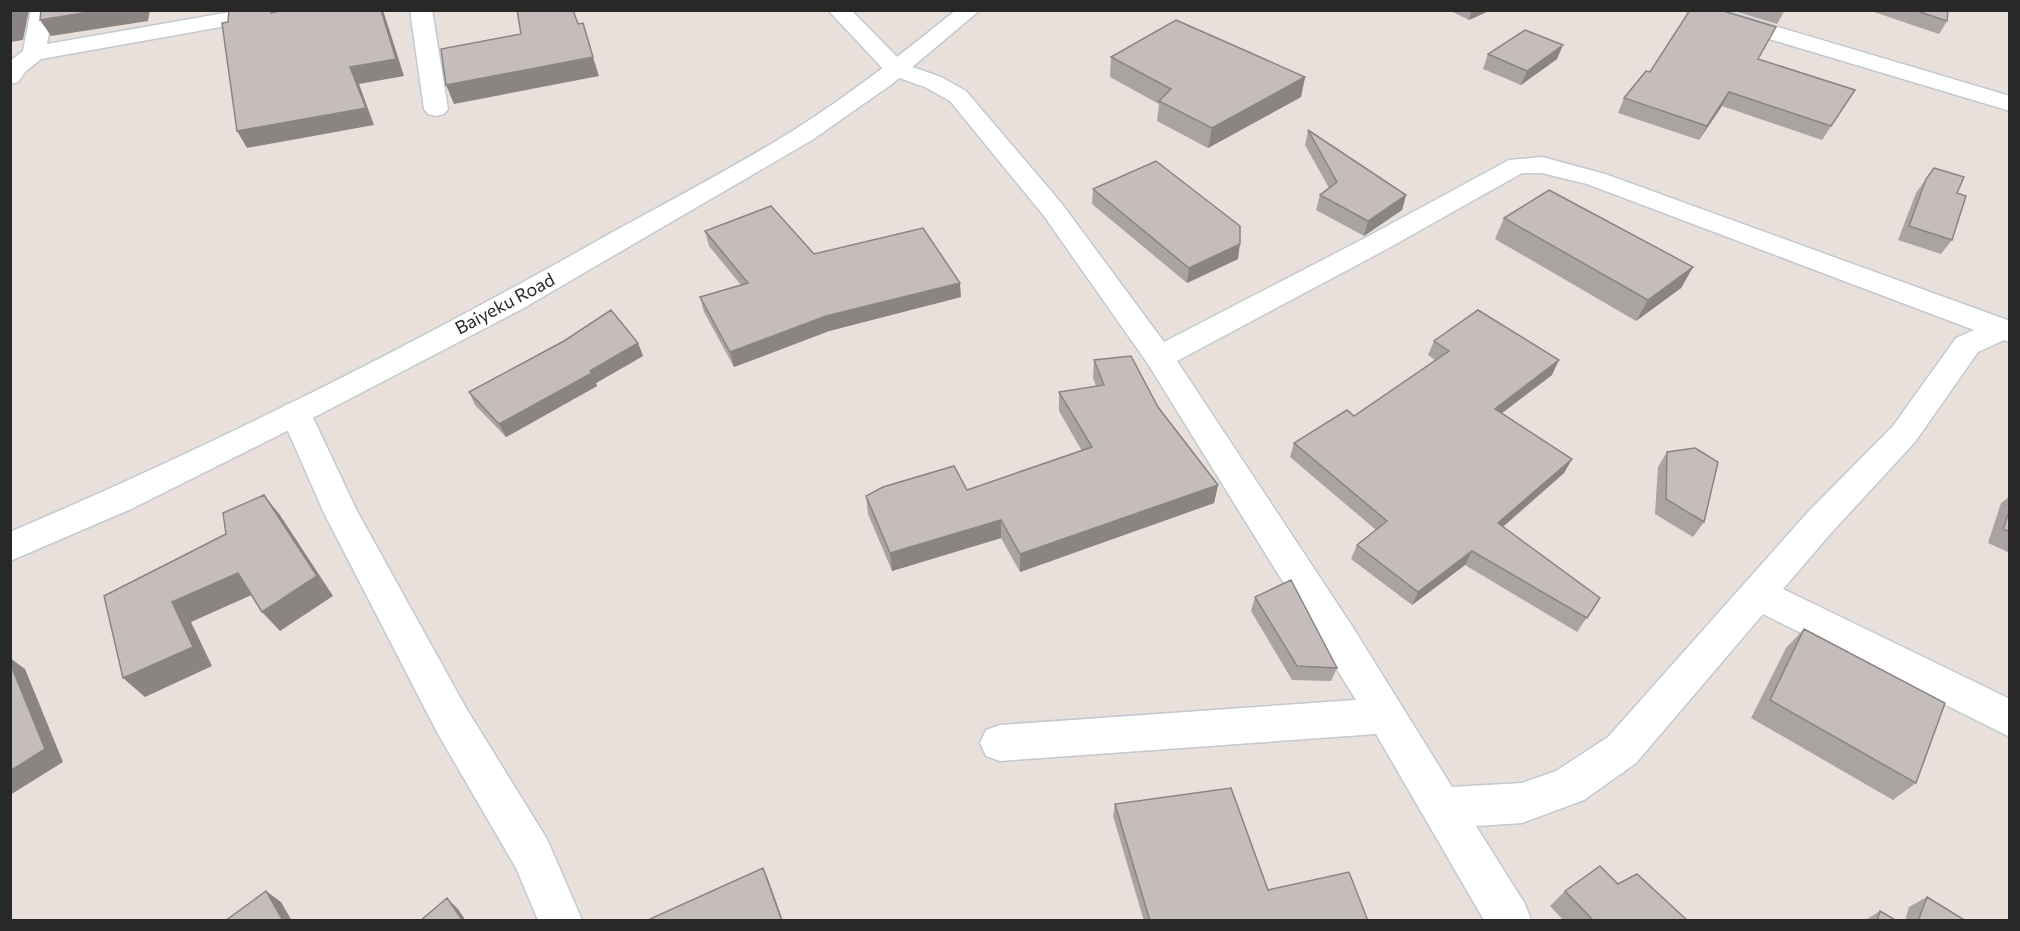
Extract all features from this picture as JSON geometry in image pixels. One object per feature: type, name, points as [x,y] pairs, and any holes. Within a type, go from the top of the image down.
[{"type":"street","points":[[34,53],[42,10]]},
{"type":"street","points":[[10,77],[17,67],[34,53],[282,10]]},
{"type":"street","points":[[421,10],[436,109]]},
{"type":"street","points":[[838,10],[896,69],[933,82],[958,96],[1053,210],[1159,357],[1339,637],[1509,921]]},
{"type":"street","name":"Baiyeku Road","points":[[10,547],[119,500],[296,413],[512,302],[803,135],[896,69],[969,10]]},
{"type":"street","points":[[1697,10],[2010,104]]},
{"type":"street","points":[[1986,97],[2010,92]]},
{"type":"street","points":[[1159,357],[1518,165],[1542,165],[1596,179],[2006,331]]},
{"type":"street","points":[[1934,304],[1967,345]]},
{"type":"street","points":[[1441,808],[1522,803],[1569,786],[1622,750],[1820,522],[1904,434],[1967,345],[2006,331]]},
{"type":"street","points":[[296,413],[341,513],[370,570],[452,721],[532,854],[560,921]]},
{"type":"street","points":[[1758,594],[2010,719]]},
{"type":"street","points":[[1000,743],[1385,716]]},
{"type":"building","points":[[10,10],[14,10],[10,24]]},
{"type":"building","points":[[41,10],[101,10],[40,20]]},
{"type":"building","points":[[229,10],[271,10],[271,13],[284,10],[381,10],[396,59],[350,67],[366,108],[237,131],[222,23],[228,22]]},
{"type":"building","points":[[517,10],[573,10],[578,24],[583,23],[593,57],[446,85],[441,49],[521,34]]},
{"type":"building","points":[[1690,10],[1720,10],[1776,27],[1758,59],[1855,90],[1831,126],[1729,92],[1707,126],[1624,98],[1646,71],[1650,72]]},
{"type":"building","points":[[1914,10],[1948,10],[1947,21]]},
{"type":"building","points":[[1176,20],[1305,77],[1212,128],[1159,101],[1171,89],[1111,57]]},
{"type":"building","points":[[1525,30],[1563,45],[1527,71],[1488,54]]},
{"type":"building","points":[[1308,130],[1406,195],[1368,221],[1320,195],[1337,182]]},
{"type":"building","points":[[1156,161],[1240,226],[1240,244],[1189,268],[1093,189]]},
{"type":"building","points":[[1934,168],[1964,177],[1957,193],[1966,196],[1952,240],[1909,226],[1926,179]]},
{"type":"building","points":[[1549,190],[1693,267],[1648,300],[1504,218]]},
{"type":"building","points":[[771,206],[814,254],[923,228],[960,283],[826,316],[730,352],[700,297],[748,283],[705,231]]},
{"type":"building","points":[[611,310],[638,343],[590,371],[592,373],[499,424],[469,392],[564,341]]},
{"type":"building","points":[[1478,310],[1559,360],[1495,409],[1572,459],[1498,523],[1600,598],[1587,618],[1472,551],[1418,592],[1357,545],[1387,521],[1294,443],[1347,410],[1354,416],[1449,351],[1434,341]]},
{"type":"building","points":[[1131,356],[1158,407],[1218,485],[1020,554],[1001,520],[890,553],[866,496],[883,487],[954,466],[967,490],[1092,447],[1059,392],[1104,385],[1094,360]]},
{"type":"building","points":[[1695,448],[1718,462],[1704,522],[1666,499],[1667,452]]},
{"type":"building","points":[[264,495],[317,576],[262,612],[238,573],[172,602],[193,647],[123,678],[104,596],[226,534],[223,513]]},
{"type":"building","points":[[2010,509],[2010,532],[2003,529]]},
{"type":"building","points":[[1291,580],[1337,668],[1297,666],[1255,597]]},
{"type":"building","points":[[1804,629],[1945,703],[1916,783],[1770,700]]},
{"type":"building","points":[[10,663],[45,749],[10,771]]},
{"type":"building","points":[[1231,788],[1268,890],[1349,872],[1368,921],[1150,921],[1115,804]]},
{"type":"building","points":[[1600,866],[1618,884],[1637,874],[1688,921],[1594,921],[1565,891]]},
{"type":"building","points":[[763,868],[782,921],[650,921],[650,919]]},
{"type":"building","points":[[266,891],[283,921],[225,921]]},
{"type":"building","points":[[1927,897],[1966,921],[1918,921]]},
{"type":"building","points":[[447,898],[463,921],[420,921]]},
{"type":"building","points":[[1880,911],[1897,921],[1877,921]]}]
